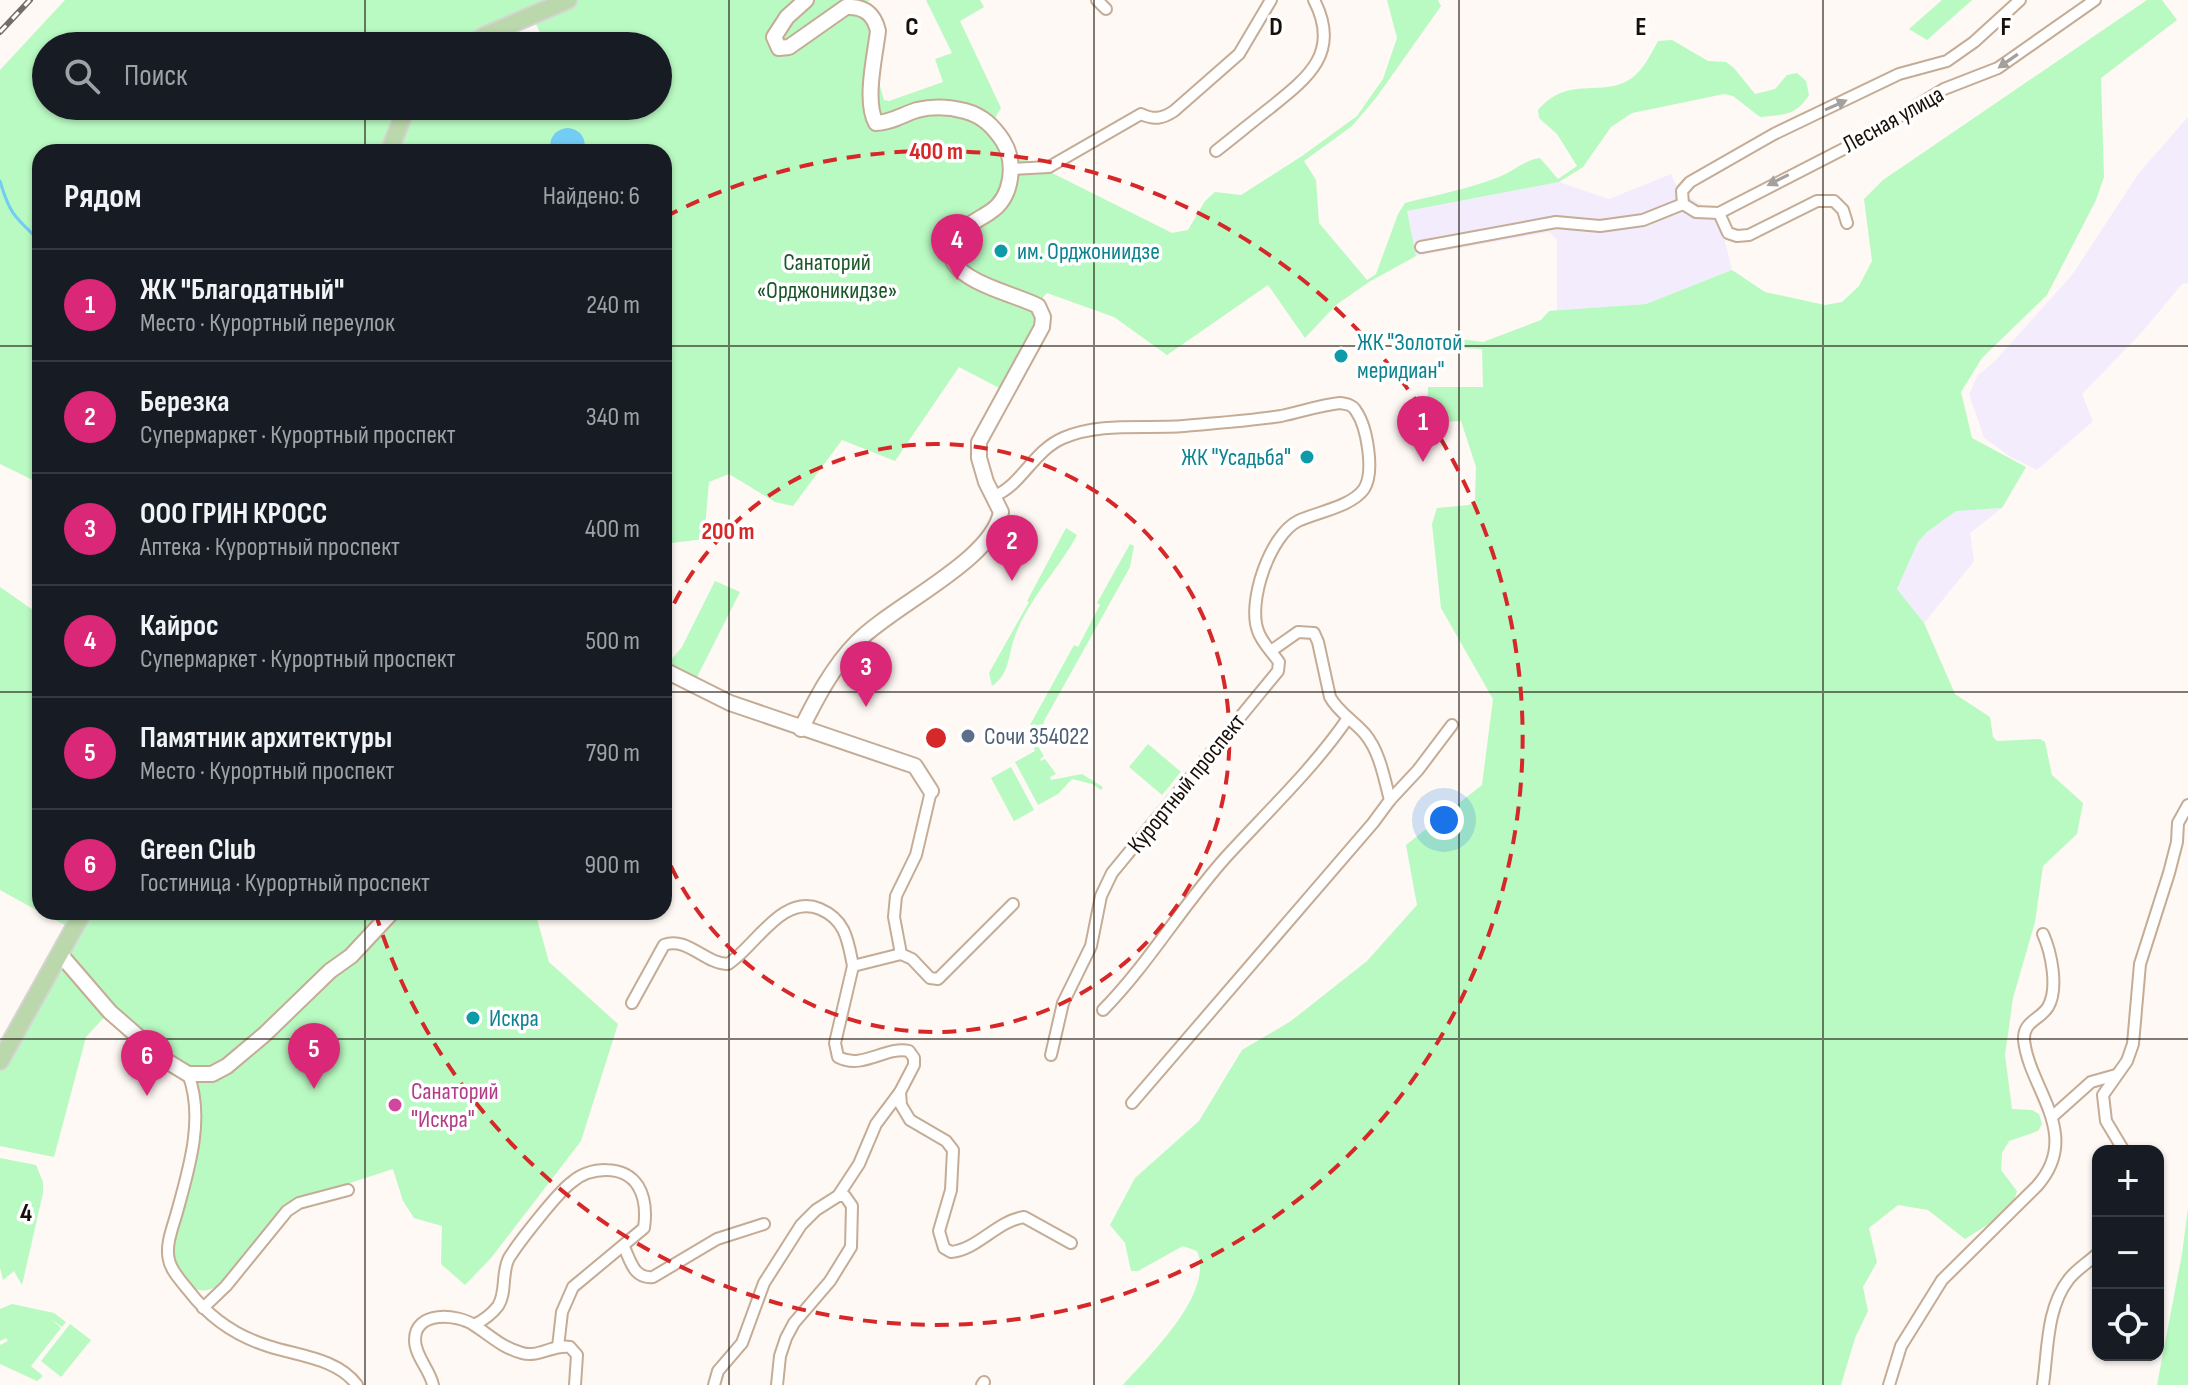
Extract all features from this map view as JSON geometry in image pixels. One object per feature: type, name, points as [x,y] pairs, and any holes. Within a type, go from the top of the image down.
[{"type":"main road","points":[[493,32],[568,0]]},
{"type":"main road","points":[[392,144],[401,120]]},
{"type":"main road","points":[[0,1061],[79,920]]},
{"type":"street","points":[[801,729],[818,696],[854,645],[896,609],[979,550],[993,534],[1001,512],[986,482],[979,458],[979,442],[1042,327],[1043,317],[1038,306],[986,285],[959,269],[954,262],[954,237],[992,211],[1010,182],[1010,152],[997,131],[975,114],[937,107],[880,124],[874,120],[871,89],[878,31],[876,22],[858,6],[846,7],[789,47],[779,48],[774,37],[777,30],[806,0]]},
{"type":"street","points":[[1097,0],[1106,9]]},
{"type":"street","points":[[1012,169],[1049,167],[1141,114],[1151,119],[1164,117],[1239,54],[1271,0]]},
{"type":"street","points":[[1216,151],[1313,71],[1325,34],[1322,16],[1314,0]]},
{"type":"street","name":"Лесная улица","points":[[1683,204],[1682,191],[1690,182],[1774,134],[1899,74],[1947,61],[1974,42],[2020,0]]},
{"type":"street","name":"Лесная улица","points":[[1719,213],[1859,141],[1944,89],[1998,68],[2095,0]]},
{"type":"street","points":[[1421,247],[1556,222],[1600,226],[1643,220],[1683,204],[1696,212],[1719,213],[1728,233],[1737,236],[1749,235],[1817,201],[1834,201],[1843,210],[1847,223]]},
{"type":"street","points":[[994,496],[1013,485],[1020,473],[1060,439],[1082,432],[1246,420],[1331,404],[1350,405],[1361,423],[1369,458],[1369,477],[1363,490],[1354,498],[1290,526],[1261,572],[1256,589],[1255,619],[1262,640],[1271,651],[1298,632],[1314,633],[1330,697],[1365,734],[1376,751],[1390,800]]},
{"type":"street","name":"Курортный проспект","points":[[1051,1055],[1063,1003],[1091,946],[1101,896],[1112,873],[1275,676],[1279,662],[1271,651]]},
{"type":"street","points":[[672,674],[722,700],[915,766],[931,791],[916,855],[896,896],[894,917],[901,954]]},
{"type":"street","points":[[1103,1010],[1131,981],[1224,859],[1327,748],[1348,718]]},
{"type":"street","points":[[1132,1103],[1418,770],[1452,725]]},
{"type":"street","points":[[2121,1145],[2103,1112],[2103,1095],[2127,1061],[2133,1044],[2140,964],[2169,873],[2178,823],[2188,805]]},
{"type":"street","points":[[853,966],[901,954],[912,959],[930,978],[938,979],[1013,904]]},
{"type":"street","points":[[632,1003],[664,945],[674,942],[681,944],[715,962],[728,964],[780,916],[804,906],[826,912],[842,925],[853,966],[835,1043],[838,1057],[851,1062],[901,1049],[909,1051],[914,1058],[914,1065],[900,1092],[876,1124],[859,1164],[838,1196],[816,1210],[801,1225],[764,1283],[742,1343],[718,1371],[714,1385]]},
{"type":"street","points":[[60,954],[110,1012],[165,1060],[188,1074],[212,1074],[227,1066],[265,1034],[330,971],[351,956],[385,920]]},
{"type":"street","points":[[1889,1385],[1901,1346],[1942,1280],[2043,1179],[2053,1150],[2053,1116],[2026,1051],[2024,1037],[2028,1024],[2044,1012],[2052,996],[2049,953],[2043,934]]},
{"type":"street","points":[[188,1074],[196,1094],[196,1114],[183,1188],[170,1238],[168,1258],[171,1266],[203,1308],[237,1333],[338,1368],[357,1385]]},
{"type":"street","points":[[2053,1116],[2091,1082],[2116,1075]]},
{"type":"street","points":[[900,1092],[904,1113],[910,1120],[946,1141],[953,1150],[951,1190],[939,1231],[944,1248],[951,1252],[963,1249],[1005,1223],[1024,1217],[1071,1243]]},
{"type":"street","points":[[474,1325],[486,1319],[500,1301],[510,1257],[565,1187],[592,1172],[622,1172],[639,1187],[644,1200],[644,1228],[573,1287],[562,1312],[558,1347]]},
{"type":"street","points":[[203,1308],[226,1286],[287,1211],[299,1203],[348,1190]]},
{"type":"street","points":[[777,1385],[780,1356],[794,1323],[830,1281],[851,1247],[852,1206],[845,1196],[838,1196]]},
{"type":"street","points":[[624,1247],[637,1274],[643,1278],[653,1277],[717,1239],[764,1224]]},
{"type":"street","points":[[2043,1385],[2051,1319],[2060,1293],[2076,1272],[2092,1258]]},
{"type":"street","points":[[433,1385],[415,1340],[418,1327],[426,1319],[436,1317],[474,1325],[499,1344],[524,1353],[570,1347],[577,1355],[575,1385]]},
{"type":"shaded area","points":[[2188,117],[2188,283],[2182,284],[2143,331],[2082,394],[2093,421],[2037,470],[1984,438],[1969,394],[1978,375],[1993,363],[2072,275],[2139,173]]},
{"type":"shaded area","points":[[1671,174],[1679,191],[1707,208],[1720,221],[1732,270],[1646,304],[1557,311],[1557,240],[1549,232],[1416,256],[1407,211],[1559,182],[1609,199]]},
{"type":"shaded area","points":[[2002,508],[1970,533],[1974,561],[1924,623],[1897,589],[1918,542],[1956,511]]},
{"type":"green space","name":"Санаторий «Орджоникидзе»","points":[[65,0],[870,0],[858,7],[875,21],[876,72],[884,100],[889,101],[943,82],[935,59],[952,53],[926,0],[980,0],[984,7],[960,21],[1001,108],[995,118],[986,119],[1010,152],[1172,233],[1188,230],[1205,201],[1215,192],[1241,195],[1357,116],[1383,79],[1397,38],[1387,0],[1438,0],[1441,6],[1376,98],[1352,126],[1304,161],[1316,180],[1319,223],[1367,280],[1376,274],[1405,203],[1499,177],[1535,159],[1540,158],[1558,179],[1577,166],[1557,134],[1539,118],[1538,110],[1561,93],[1609,87],[1632,78],[1644,66],[1658,41],[1672,40],[1708,61],[1726,62],[1755,94],[1775,89],[1787,75],[1797,73],[1806,81],[1809,95],[1794,111],[1776,116],[1760,117],[1733,96],[1724,94],[1632,113],[1611,127],[1583,167],[1559,182],[1407,211],[1416,256],[1336,305],[1305,338],[1268,285],[1167,355],[1114,317],[1047,293],[1032,309],[1035,331],[1032,342],[1005,391],[959,367],[895,461],[842,440],[793,506],[775,502],[729,474],[709,482],[704,539],[672,543],[672,144],[32,144],[32,480],[0,464],[0,70],[32,36],[32,120],[672,120],[672,32],[540,32],[532,15],[497,32],[35,32]]},
{"type":"green space","points":[[1942,0],[1972,0],[1927,40],[1909,29]]},
{"type":"green space","points":[[2147,0],[2162,0],[2177,20],[2101,78],[2104,177],[2096,200],[2047,295],[1982,358],[1961,392],[1972,438],[2026,467],[2002,508],[1956,511],[1927,532],[1918,542],[1897,589],[1924,623],[1955,694],[1990,717],[1993,737],[1997,741],[2040,739],[2045,742],[2052,775],[2083,803],[2077,834],[2043,866],[2035,922],[2013,998],[2005,1055],[2012,1109],[2032,1110],[2039,1114],[2042,1124],[2038,1131],[2009,1141],[2002,1153],[2001,1170],[2017,1191],[2010,1206],[1965,1239],[1928,1210],[1898,1205],[1869,1228],[1877,1262],[1863,1287],[1868,1311],[1855,1338],[1841,1385],[1123,1385],[1176,1323],[1197,1286],[1200,1268],[1197,1251],[1183,1246],[1138,1271],[1131,1271],[1125,1243],[1110,1225],[1135,1178],[1199,1121],[1242,1050],[1291,1021],[1367,961],[1417,905],[1406,845],[1482,785],[1493,699],[1441,608],[1432,524],[1437,508],[1469,505],[1475,500],[1476,467],[1461,421],[1427,423],[1428,387],[1483,387],[1482,349],[1437,347],[1461,339],[1483,342],[1541,320],[1549,311],[1646,304],[1732,270],[1765,292],[1825,305],[1842,302],[1859,286],[1872,261],[1864,199],[1883,180]]},
{"type":"green space","points":[[1066,528],[1077,535],[1028,609],[1015,636],[1005,670],[992,686],[989,673]]},
{"type":"green space","points":[[1130,544],[1134,546],[1130,567],[1044,721],[1043,728],[1030,725],[1074,645],[1078,647],[1100,605],[1097,603]]},
{"type":"green space","points":[[715,581],[740,592],[693,685],[672,673],[672,659],[682,647]]},
{"type":"green space","points":[[0,587],[32,609],[32,908],[0,890]]},
{"type":"green space","points":[[1148,744],[1181,772],[1162,795],[1129,767]]},
{"type":"green space","points":[[1037,745],[1044,756],[1041,761],[1045,759],[1056,774],[1050,777],[1051,780],[1082,774],[1103,787],[1101,790],[1092,784],[1072,779],[1058,794],[1038,805],[1015,762],[1035,751],[1033,746]]},
{"type":"green space","points":[[1011,767],[1034,810],[1014,821],[991,778]]},
{"type":"green space","name":"Санаторий \"Искра\"","points":[[56,920],[537,920],[549,962],[618,1024],[581,1141],[491,1258],[465,1285],[441,1264],[442,1226],[414,1218],[403,1201],[393,1169],[300,1199],[218,1286],[199,1290],[186,1282],[172,1247],[197,1115],[190,1076],[108,1013],[86,1037],[54,1157],[0,1146],[0,1063],[74,930]]},
{"type":"green space","points":[[0,1158],[36,1165],[43,1182],[22,1285],[14,1271],[3,1280],[0,1268]]},
{"type":"green space","points":[[2188,1208],[2188,1385],[2157,1385],[2164,1361]]},
{"type":"green space","points":[[12,1304],[54,1313],[66,1322],[62,1327],[51,1319],[61,1328],[31,1366],[43,1376],[37,1381],[0,1364],[0,1345],[8,1341],[6,1338],[0,1341],[0,1309]]},
{"type":"green space","points":[[70,1324],[91,1340],[61,1377],[41,1361]]},
{"type":"water","points":[[567,128],[576,130],[585,144],[550,144],[559,131]]},
{"type":"waterway","points":[[0,181],[14,215],[32,233]]},
{"type":"railway","points":[[0,32],[30,0]]},
{"type":"place","name":"им. Орджониидзе","points":[[1001,251]]},
{"type":"place","name":"Кайрос","points":[[957,280]]},
{"type":"place","name":"ЖК \"Золотой меридиан\"","points":[[1341,356]]},
{"type":"place","name":"ЖК \"Усадьба\"","points":[[1307,457]]},
{"type":"place","name":"ЖК \"Благодатный\"","points":[[1423,462]]},
{"type":"place","name":"Березка","points":[[1012,581]]},
{"type":"place","name":"ООО ГРИН КРОСС","points":[[866,707]]},
{"type":"place","name":"Сочи 354022","points":[[968,736]]},
{"type":"place","name":"Искра","points":[[473,1018]]},
{"type":"place","name":"Памятник архитектуры","points":[[314,1089]]},
{"type":"place","name":"Green Club","points":[[147,1096]]},
{"type":"place","name":"Санаторий \"Искра\"","points":[[395,1105]]}]
